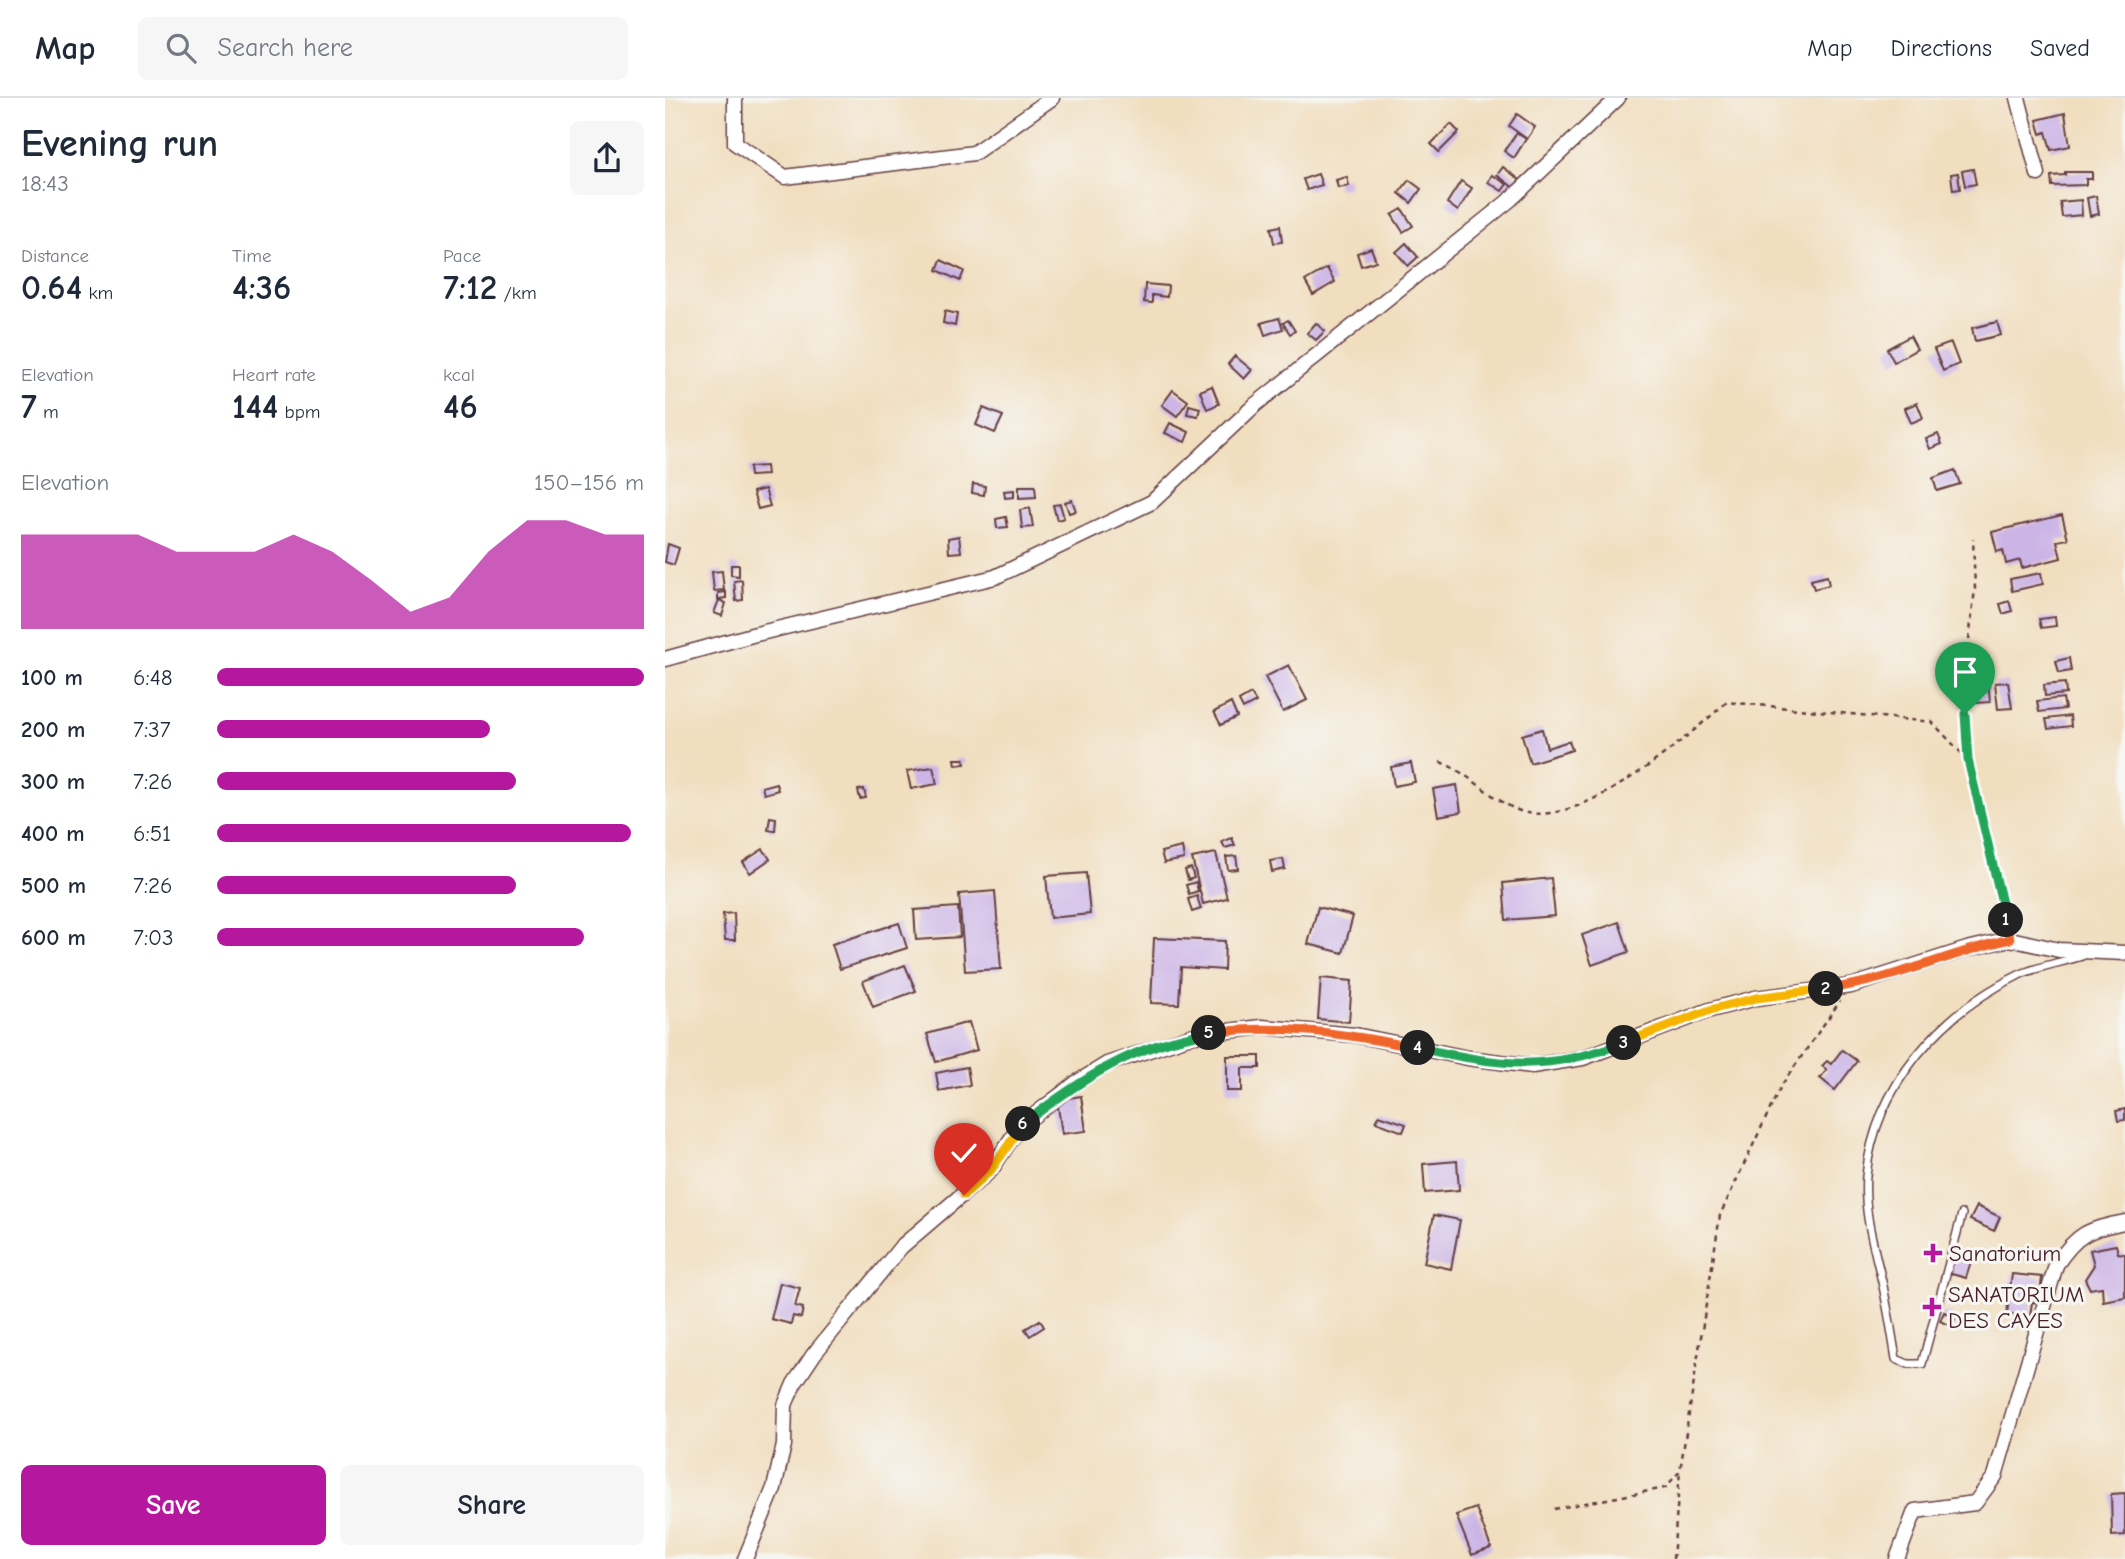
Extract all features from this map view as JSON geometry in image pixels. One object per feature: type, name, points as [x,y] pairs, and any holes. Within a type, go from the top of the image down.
[{"type":"street","points":[[735,98],[735,143],[785,177],[974,153],[1052,98]]},
{"type":"street","points":[[665,659],[752,635],[995,578],[1152,502],[1255,405],[1511,200],[1618,98]]},
{"type":"street","points":[[2018,98],[2038,174]]},
{"type":"street","points":[[745,1559],[774,1488],[784,1446],[785,1405],[794,1384],[814,1354],[901,1247],[932,1218],[984,1177],[1019,1127],[1076,1083],[1107,1064],[1194,1035],[1262,1027],[1355,1035],[1468,1058],[1532,1066],[1583,1058],[1710,1010],[1756,998],[1851,986],[1967,949],[2010,939],[2059,950],[2125,953]]},
{"type":"street","points":[[1897,1559],[1915,1511],[1975,1503],[1995,1476],[2056,1265],[2071,1242],[2091,1228],[2125,1222]]},
{"type":"lane","points":[[1962,1214],[1922,1364],[1907,1364],[1896,1359],[1868,1217],[1866,1176],[1874,1135],[1899,1077],[1930,1038],[1978,1001],[2022,974],[2093,953]]},
{"type":"path","points":[[1973,539],[1975,589],[1966,664],[1968,760],[2010,939]]},
{"type":"path","points":[[1440,762],[1459,769],[1498,799],[1528,813],[1561,810],[1599,797],[1671,749],[1727,702],[1932,722],[1968,760]]},
{"type":"path","points":[[1673,1559],[1680,1471],[1720,1215],[1781,1086],[1851,986]]},
{"type":"path","points":[[1554,1509],[1665,1488],[1680,1471]]},
{"type":"building","points":[[2065,113],[2070,146],[2051,150],[2046,132],[2041,134],[2037,120]]},
{"type":"building","points":[[1517,114],[1535,127],[1527,139],[1509,126]]},
{"type":"building","points":[[1451,124],[1459,132],[1439,152],[1431,144]]},
{"type":"building","points":[[1517,133],[1526,139],[1514,158],[1504,151]]},
{"type":"building","points":[[1503,167],[1520,180],[1514,188],[1497,175]]},
{"type":"building","points":[[1973,169],[1976,184],[1965,186],[1962,171]]},
{"type":"building","points":[[2065,172],[2092,172],[2092,179],[2086,179],[2086,185],[2052,186],[2051,176],[2065,175]]},
{"type":"building","points":[[1958,173],[1960,189],[1953,190],[1951,174]]},
{"type":"building","points":[[1318,174],[1322,185],[1307,190],[1303,179]]},
{"type":"building","points":[[1492,175],[1507,184],[1502,191],[1488,182]]},
{"type":"building","points":[[1347,177],[1349,186],[1338,188],[1336,180]]},
{"type":"building","points":[[1409,180],[1421,189],[1411,203],[1399,193]]},
{"type":"building","points":[[1461,181],[1472,188],[1458,211],[1447,203]]},
{"type":"building","points":[[2096,196],[2099,214],[2090,216],[2087,198]]},
{"type":"building","points":[[2081,200],[2082,215],[2062,217],[2060,202]]},
{"type":"building","points":[[1402,209],[1413,226],[1403,232],[1392,215]]},
{"type":"building","points":[[1280,226],[1282,242],[1274,243],[1271,228]]},
{"type":"building","points":[[1406,243],[1418,257],[1408,266],[1396,252]]},
{"type":"building","points":[[1371,248],[1376,261],[1361,266],[1357,253]]},
{"type":"building","points":[[941,260],[964,271],[960,281],[937,270]]},
{"type":"building","points":[[1327,268],[1335,282],[1313,295],[1305,281]]},
{"type":"building","points":[[1145,284],[1168,286],[1167,297],[1152,295],[1152,303],[1144,302]]},
{"type":"building","points":[[945,311],[957,314],[955,326],[943,323]]},
{"type":"building","points":[[1279,318],[1283,329],[1265,335],[1261,323]]},
{"type":"building","points":[[1288,320],[1295,331],[1290,334],[1283,323]]},
{"type":"building","points":[[1997,322],[2001,335],[1975,341],[1972,328]]},
{"type":"building","points":[[1316,323],[1325,331],[1316,340],[1307,333]]},
{"type":"building","points":[[1910,336],[1917,349],[1894,362],[1887,349]]},
{"type":"building","points":[[1951,343],[1959,364],[1943,371],[1934,349]]},
{"type":"building","points":[[1235,356],[1252,370],[1244,379],[1228,364]]},
{"type":"building","points":[[1212,386],[1219,404],[1207,409],[1200,391]]},
{"type":"building","points":[[1173,390],[1188,401],[1177,416],[1162,405]]},
{"type":"building","points":[[1917,403],[1923,418],[1911,423],[1905,408]]},
{"type":"building","points":[[1189,405],[1200,408],[1198,416],[1187,414]]},
{"type":"building","points":[[983,408],[1003,416],[995,433],[976,425]]},
{"type":"building","points":[[1170,423],[1189,432],[1185,442],[1165,433]]},
{"type":"building","points":[[1938,434],[1942,444],[1930,449],[1926,439]]},
{"type":"building","points":[[766,466],[767,475],[750,476],[749,467]]},
{"type":"building","points":[[1955,470],[1960,484],[1937,491],[1933,478]]},
{"type":"building","points":[[973,484],[985,486],[984,495],[972,493]]},
{"type":"building","points":[[1019,486],[1035,486],[1036,497],[1019,498]]},
{"type":"building","points":[[765,489],[770,506],[758,509],[753,492]]},
{"type":"building","points":[[1014,490],[1014,497],[1005,498],[1004,491]]},
{"type":"building","points":[[1072,500],[1076,511],[1069,513],[1065,502]]},
{"type":"building","points":[[1060,504],[1064,518],[1057,520],[1053,505]]},
{"type":"building","points":[[1030,508],[1033,527],[1022,528],[1020,510]]},
{"type":"building","points":[[2062,515],[2068,539],[2057,541],[2061,558],[2022,568],[2020,560],[2006,564],[2003,550],[1997,552],[1992,532]]},
{"type":"building","points":[[1006,517],[1008,527],[997,528],[996,519]]},
{"type":"building","points":[[959,536],[961,552],[949,553],[948,538]]},
{"type":"building","points":[[668,544],[679,548],[674,565],[665,562]]},
{"type":"building","points":[[731,565],[739,565],[739,576],[731,575]]},
{"type":"building","points":[[722,571],[724,590],[714,591],[712,572]]},
{"type":"building","points":[[2041,573],[2043,584],[2012,591],[2010,579]]},
{"type":"building","points":[[1827,576],[1829,585],[1814,589],[1811,580]]},
{"type":"building","points":[[742,580],[743,600],[736,601],[734,581]]},
{"type":"building","points":[[726,592],[726,598],[718,599],[718,593]]},
{"type":"building","points":[[719,600],[726,603],[722,616],[714,613]]},
{"type":"building","points":[[2009,601],[2012,611],[2003,614],[2000,604]]},
{"type":"building","points":[[2055,617],[2056,626],[2041,628],[2039,619]]},
{"type":"building","points":[[2069,658],[2071,671],[2059,673],[2056,661]]},
{"type":"building","points":[[1289,665],[1307,700],[1283,712],[1265,677]]},
{"type":"building","points":[[1988,680],[1990,702],[1976,703],[1974,681]]},
{"type":"building","points":[[2008,682],[2012,708],[1998,709],[1995,683]]},
{"type":"building","points":[[2065,683],[2066,694],[2045,696],[2044,685]]},
{"type":"building","points":[[1251,694],[1256,702],[1243,709],[1239,701]]},
{"type":"building","points":[[2063,698],[2065,709],[2039,712],[2037,701]]},
{"type":"building","points":[[1231,703],[1237,717],[1221,725],[1214,712]]},
{"type":"building","points":[[2070,716],[2071,726],[2048,729],[2046,719]]},
{"type":"building","points":[[1542,729],[1547,748],[1569,741],[1572,750],[1530,763],[1522,735]]},
{"type":"building","points":[[955,759],[964,759],[965,764],[956,765]]},
{"type":"building","points":[[1411,763],[1415,782],[1394,786],[1391,767]]},
{"type":"building","points":[[933,767],[937,784],[911,789],[907,771]]},
{"type":"building","points":[[776,783],[778,790],[764,794],[762,787]]},
{"type":"building","points":[[1457,785],[1461,812],[1438,816],[1433,789]]},
{"type":"building","points":[[864,789],[866,798],[860,799],[858,790]]},
{"type":"building","points":[[770,817],[776,818],[775,831],[768,830]]},
{"type":"building","points":[[1232,838],[1235,845],[1225,848],[1222,842]]},
{"type":"building","points":[[1182,847],[1184,859],[1164,863],[1161,852]]},
{"type":"building","points":[[763,849],[770,859],[750,873],[743,862]]},
{"type":"building","points":[[1216,853],[1227,898],[1203,904],[1192,858]]},
{"type":"building","points":[[1236,856],[1238,869],[1228,870],[1226,857]]},
{"type":"building","points":[[1283,859],[1285,869],[1272,872],[1270,861]]},
{"type":"building","points":[[1191,868],[1194,878],[1188,880],[1185,870]]},
{"type":"building","points":[[1086,873],[1090,914],[1050,918],[1046,876]]},
{"type":"building","points":[[1551,878],[1555,916],[1506,920],[1503,883]]},
{"type":"building","points":[[1196,882],[1198,891],[1189,894],[1186,885]]},
{"type":"building","points":[[995,891],[1001,969],[965,971],[959,894]]},
{"type":"building","points":[[1197,896],[1201,909],[1192,912],[1188,899]]},
{"type":"building","points":[[958,907],[960,937],[916,940],[914,910]]},
{"type":"building","points":[[1318,907],[1353,916],[1343,953],[1308,944]]},
{"type":"building","points":[[734,913],[735,940],[725,940],[723,914]]},
{"type":"building","points":[[1619,922],[1629,952],[1592,965],[1582,935]]},
{"type":"building","points":[[899,923],[907,948],[840,969],[832,944]]},
{"type":"building","points":[[1154,938],[1225,941],[1224,970],[1181,967],[1179,1004],[1151,1003]]},
{"type":"building","points":[[905,965],[916,991],[873,1007],[863,981]]},
{"type":"building","points":[[1321,978],[1352,981],[1349,1022],[1318,1019]]},
{"type":"building","points":[[969,1022],[977,1050],[936,1062],[927,1034]]},
{"type":"building","points":[[1842,1050],[1857,1061],[1835,1090],[1820,1078],[1827,1070],[1822,1066],[1827,1061],[1831,1064]]},
{"type":"building","points":[[1227,1056],[1260,1056],[1260,1068],[1242,1068],[1242,1091],[1227,1091]]},
{"type":"building","points":[[967,1067],[970,1085],[939,1091],[936,1073]]},
{"type":"building","points":[[1081,1096],[1086,1131],[1062,1134],[1057,1100]]},
{"type":"building","points":[[2125,1109],[2125,1120],[2118,1121],[2116,1111]]},
{"type":"building","points":[[1379,1115],[1406,1124],[1403,1132],[1376,1122]]},
{"type":"building","points":[[1457,1161],[1459,1190],[1425,1193],[1423,1164]]},
{"type":"building","points":[[1977,1206],[2000,1217],[1994,1231],[1970,1220]]},
{"type":"building","points":[[1434,1215],[1460,1220],[1451,1269],[1424,1263]]},
{"type":"building","points":[[2116,1245],[2118,1253],[2125,1254],[2125,1297],[2103,1301],[2102,1287],[2090,1289],[2085,1279],[2094,1265],[2090,1250]]},
{"type":"building","points":[[1952,1257],[1971,1262],[1966,1278],[1948,1273]]},
{"type":"building","points":[[2012,1274],[2042,1277],[2039,1303],[2032,1302],[2030,1317],[2007,1314]]},
{"type":"building","points":[[780,1283],[800,1288],[795,1306],[803,1308],[801,1318],[793,1316],[791,1324],[771,1319]]},
{"type":"building","points":[[1944,1312],[1956,1317],[1952,1326],[1940,1321]]},
{"type":"building","points":[[1040,1320],[1044,1327],[1030,1336],[1025,1329]]},
{"type":"building","points":[[2125,1493],[2125,1535],[2112,1536],[2111,1494]]},
{"type":"building","points":[[1476,1508],[1491,1548],[1472,1555],[1456,1515]]},
{"type":"place","name":"Sanatorium","points":[[1933,1253]]},
{"type":"place","name":"SANATORIUM DES CAYES","points":[[1932,1307]]},
{"type":"route","points":[[964,1195],[991,1170],[1019,1127],[1076,1083],[1107,1064],[1194,1035],[1262,1027],[1303,1030],[1355,1035],[1468,1058],[1532,1066],[1583,1058],[1710,1010],[1756,998],[1851,986],[1967,949],[2010,939],[1968,760],[1965,714]]}]
